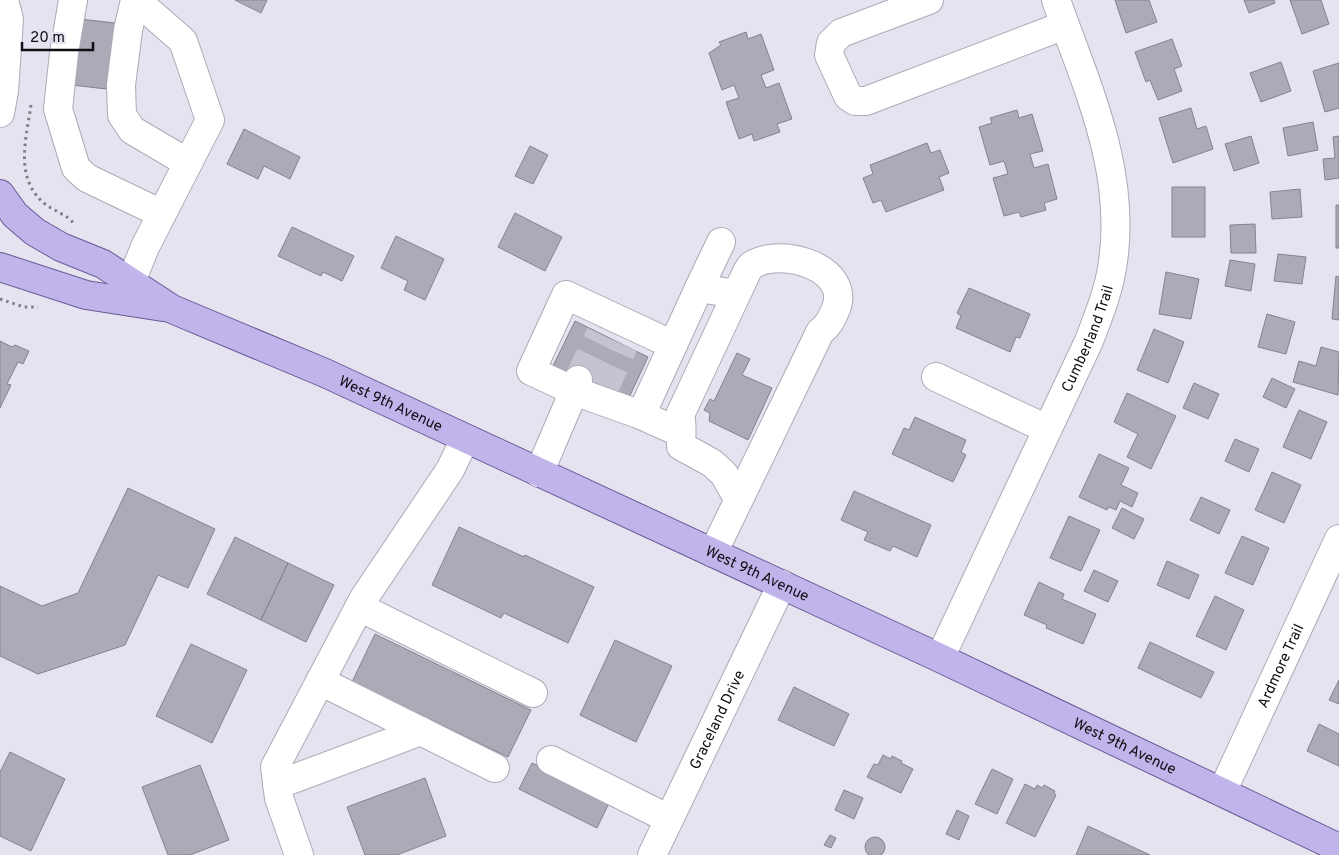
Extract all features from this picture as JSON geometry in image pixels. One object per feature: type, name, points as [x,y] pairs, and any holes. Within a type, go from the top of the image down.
[{"type":"main road","name":"West 9th Avenue","points":[[0,194],[15,215],[35,232],[61,247],[103,264],[172,309],[325,373],[782,584],[1339,848]]},
{"type":"main road","name":"West 9th Avenue","points":[[0,268],[86,295],[172,309]]},
{"type":"street","points":[[0,113],[11,0]]},
{"type":"street","points":[[73,0],[64,53],[58,109],[76,168],[87,178],[162,214]]},
{"type":"street","points":[[131,282],[145,247],[162,214],[210,120],[183,41],[135,0],[128,30],[121,85],[122,115],[132,130],[188,163]]},
{"type":"street","points":[[929,0],[841,33],[831,43],[829,55],[848,96],[855,101],[866,101],[1065,25]]},
{"type":"street","name":"Cumberland Trail","points":[[940,658],[1098,317],[1112,269],[1116,219],[1112,170],[1107,146],[1056,0]]},
{"type":"street","points":[[641,415],[720,242]]},
{"type":"street","points":[[738,499],[724,474],[712,463],[681,446],[682,429],[680,415],[750,266],[782,257],[801,260],[814,265],[836,286],[839,302],[828,326],[820,332]]},
{"type":"street","points":[[682,429],[692,421],[756,283],[763,276],[773,272],[784,271],[799,276],[812,284],[823,302],[820,332],[713,553]]},
{"type":"street","points":[[700,288],[736,294]]},
{"type":"street","points":[[673,345],[629,336],[605,324],[566,295],[531,370],[588,391],[641,415],[682,429]]},
{"type":"street","points":[[936,377],[1047,429]]},
{"type":"street","points":[[539,473],[588,391]]},
{"type":"street","points":[[299,855],[279,798],[275,767],[364,598],[450,470],[465,439]]},
{"type":"street","name":"Ardmore Trail","points":[[1222,792],[1339,539]]},
{"type":"street","name":"Graceland Drive","points":[[652,855],[782,584]]},
{"type":"street","points":[[359,607],[533,693]]},
{"type":"street","points":[[320,681],[495,768]]},
{"type":"street","points":[[277,785],[421,731]]},
{"type":"street","points":[[552,760],[669,819]]},
{"type":"path","points":[[31,104],[23,162],[31,188],[45,204],[71,219]]},
{"type":"path","points":[[0,299],[24,307]]},
{"type":"building","points":[[235,0],[267,0],[261,13]]},
{"type":"building","points":[[1115,0],[1149,0],[1157,22],[1126,33]]},
{"type":"building","points":[[1244,0],[1274,0],[1275,3],[1249,13]]},
{"type":"building","points":[[1290,0],[1321,0],[1329,24],[1302,34]]},
{"type":"building","points":[[80,19],[115,23],[106,89],[72,85]]},
{"type":"building","points":[[746,32],[748,39],[761,34],[774,70],[761,75],[766,88],[779,83],[792,119],[777,124],[780,132],[754,141],[752,134],[739,139],[726,102],[739,98],[734,85],[722,90],[709,53],[721,45],[719,42]]},
{"type":"building","points":[[1172,39],[1182,66],[1174,69],[1182,91],[1158,100],[1150,80],[1146,82],[1135,52]]},
{"type":"building","points":[[1281,62],[1291,91],[1261,102],[1250,73]]},
{"type":"building","points":[[1339,63],[1339,108],[1325,112],[1313,71]]},
{"type":"building","points":[[1191,108],[1197,129],[1206,126],[1213,149],[1173,163],[1159,118]]},
{"type":"building","points":[[1017,110],[1019,118],[1032,114],[1043,151],[1030,154],[1034,168],[1048,164],[1057,199],[1044,203],[1046,210],[1021,217],[1019,212],[1004,216],[993,178],[1008,174],[1004,161],[990,165],[979,127],[992,123],[990,118]]},
{"type":"building","points":[[1313,122],[1318,150],[1288,156],[1283,128]]},
{"type":"building","points":[[244,129],[300,157],[290,179],[264,166],[258,179],[227,164]]},
{"type":"building","points":[[1251,136],[1259,163],[1234,171],[1225,144]]},
{"type":"building","points":[[1339,136],[1339,178],[1325,180],[1323,159],[1335,158],[1333,137]]},
{"type":"building","points":[[927,143],[931,153],[940,150],[949,173],[939,177],[944,190],[886,212],[881,200],[873,203],[863,178],[873,174],[870,165]]},
{"type":"building","points":[[530,146],[548,155],[533,184],[515,176]]},
{"type":"building","points":[[1172,187],[1205,187],[1205,237],[1172,237]]},
{"type":"building","points":[[1300,189],[1302,217],[1272,219],[1270,192]]},
{"type":"building","points":[[1336,205],[1339,205],[1339,248],[1336,248]]},
{"type":"building","points":[[515,213],[562,237],[545,271],[498,247]]},
{"type":"building","points":[[1255,224],[1256,253],[1231,253],[1230,225]]},
{"type":"building","points":[[292,227],[354,256],[342,281],[323,272],[321,276],[278,256]]},
{"type":"building","points":[[396,236],[444,259],[425,300],[404,290],[408,281],[381,268]]},
{"type":"building","points":[[1278,254],[1306,257],[1302,284],[1274,281]]},
{"type":"building","points":[[1230,260],[1255,264],[1251,291],[1225,286]]},
{"type":"building","points":[[1166,272],[1199,279],[1191,319],[1159,314]]},
{"type":"building","points":[[1336,276],[1339,277],[1339,320],[1332,319]]},
{"type":"building","points":[[969,288],[1030,314],[1020,338],[1016,337],[1010,352],[956,328],[961,316],[957,313]]},
{"type":"building","points":[[1267,314],[1295,322],[1286,354],[1258,347]]},
{"type":"building","points":[[575,321],[648,357],[626,404],[552,368]]},
{"type":"building","points":[[1154,329],[1184,342],[1168,383],[1137,370]]},
{"type":"building","points":[[0,341],[12,347],[15,345],[29,351],[23,364],[18,362],[7,384],[11,385],[0,408]]},
{"type":"building","points":[[1321,347],[1339,352],[1338,395],[1293,382],[1299,361],[1316,366]]},
{"type":"building","points":[[737,353],[750,359],[742,375],[772,388],[748,440],[709,421],[710,413],[704,410],[710,399],[714,401]]},
{"type":"building","points":[[1272,378],[1295,389],[1286,408],[1263,397]]},
{"type":"building","points":[[1194,383],[1219,394],[1208,419],[1183,408]]},
{"type":"building","points":[[1127,393],[1176,416],[1151,469],[1127,457],[1138,434],[1114,422]]},
{"type":"building","points":[[1299,410],[1327,422],[1311,459],[1283,447]]},
{"type":"building","points":[[915,417],[966,440],[961,452],[966,455],[953,482],[892,454],[904,428],[909,430]]},
{"type":"building","points":[[1235,439],[1259,449],[1249,472],[1225,461]]},
{"type":"building","points":[[1099,454],[1129,468],[1121,485],[1138,493],[1132,507],[1120,501],[1116,510],[1109,507],[1107,510],[1079,497]]},
{"type":"building","points":[[1272,472],[1301,485],[1284,523],[1255,510]]},
{"type":"building","points":[[128,488],[215,529],[188,588],[158,575],[125,645],[38,674],[0,656],[0,586],[42,606],[78,593]]},
{"type":"building","points":[[854,491],[931,525],[917,557],[893,546],[890,551],[864,540],[868,532],[841,520]]},
{"type":"building","points":[[1201,497],[1230,510],[1219,534],[1190,520]]},
{"type":"building","points":[[1122,508],[1144,519],[1134,539],[1112,528]]},
{"type":"building","points":[[1069,516],[1100,530],[1081,571],[1050,558]]},
{"type":"building","points":[[459,527],[594,587],[568,643],[504,613],[501,618],[432,585]]},
{"type":"building","points":[[1242,536],[1269,548],[1253,585],[1225,573]]},
{"type":"building","points":[[235,537],[288,563],[261,620],[207,594]]},
{"type":"building","points":[[1167,561],[1199,575],[1189,599],[1157,585]]},
{"type":"building","points":[[288,563],[334,585],[306,642],[261,620]]},
{"type":"building","points":[[1094,570],[1118,581],[1108,602],[1084,591]]},
{"type":"building","points":[[1039,582],[1064,594],[1062,599],[1096,614],[1083,644],[1046,628],[1047,625],[1024,615]]},
{"type":"building","points":[[1215,596],[1244,610],[1226,650],[1196,636]]},
{"type":"building","points":[[375,634],[531,710],[508,757],[352,682]]},
{"type":"building","points":[[615,640],[672,666],[636,742],[580,715]]},
{"type":"building","points":[[1150,642],[1214,672],[1201,698],[1138,668]]},
{"type":"building","points":[[191,644],[247,670],[212,743],[156,716]]},
{"type":"building","points":[[1339,680],[1339,704],[1329,700]]},
{"type":"building","points":[[794,687],[849,714],[834,746],[778,720]]},
{"type":"building","points":[[1319,724],[1339,734],[1339,766],[1307,751]]},
{"type":"building","points":[[10,752],[65,779],[31,851],[0,836],[0,772]]},
{"type":"building","points":[[883,755],[891,759],[892,756],[913,769],[901,793],[867,777],[874,764],[878,765]]},
{"type":"building","points":[[532,763],[610,801],[597,828],[519,789]]},
{"type":"building","points":[[200,765],[229,840],[190,855],[168,855],[142,787]]},
{"type":"building","points":[[992,769],[1013,779],[997,814],[975,804]]},
{"type":"building","points":[[425,778],[446,836],[397,855],[365,855],[347,807]]},
{"type":"building","points":[[1025,784],[1035,789],[1037,785],[1042,788],[1044,785],[1055,791],[1056,795],[1035,837],[1006,823]]},
{"type":"building","points":[[844,790],[863,798],[854,819],[835,810]]},
{"type":"building","points":[[957,810],[969,816],[959,840],[946,834]]},
{"type":"building","points":[[1088,826],[1150,855],[1076,855]]},
{"type":"building","points":[[830,835],[836,838],[831,848],[824,845]]},
{"type":"building","points":[[875,837],[882,840],[885,847],[882,854],[875,857],[868,854],[865,847],[868,840]]},
{"type":"tunnel","points":[[578,380],[600,334]]},
{"type":"tunnel","points":[[603,392],[624,345]]}]
